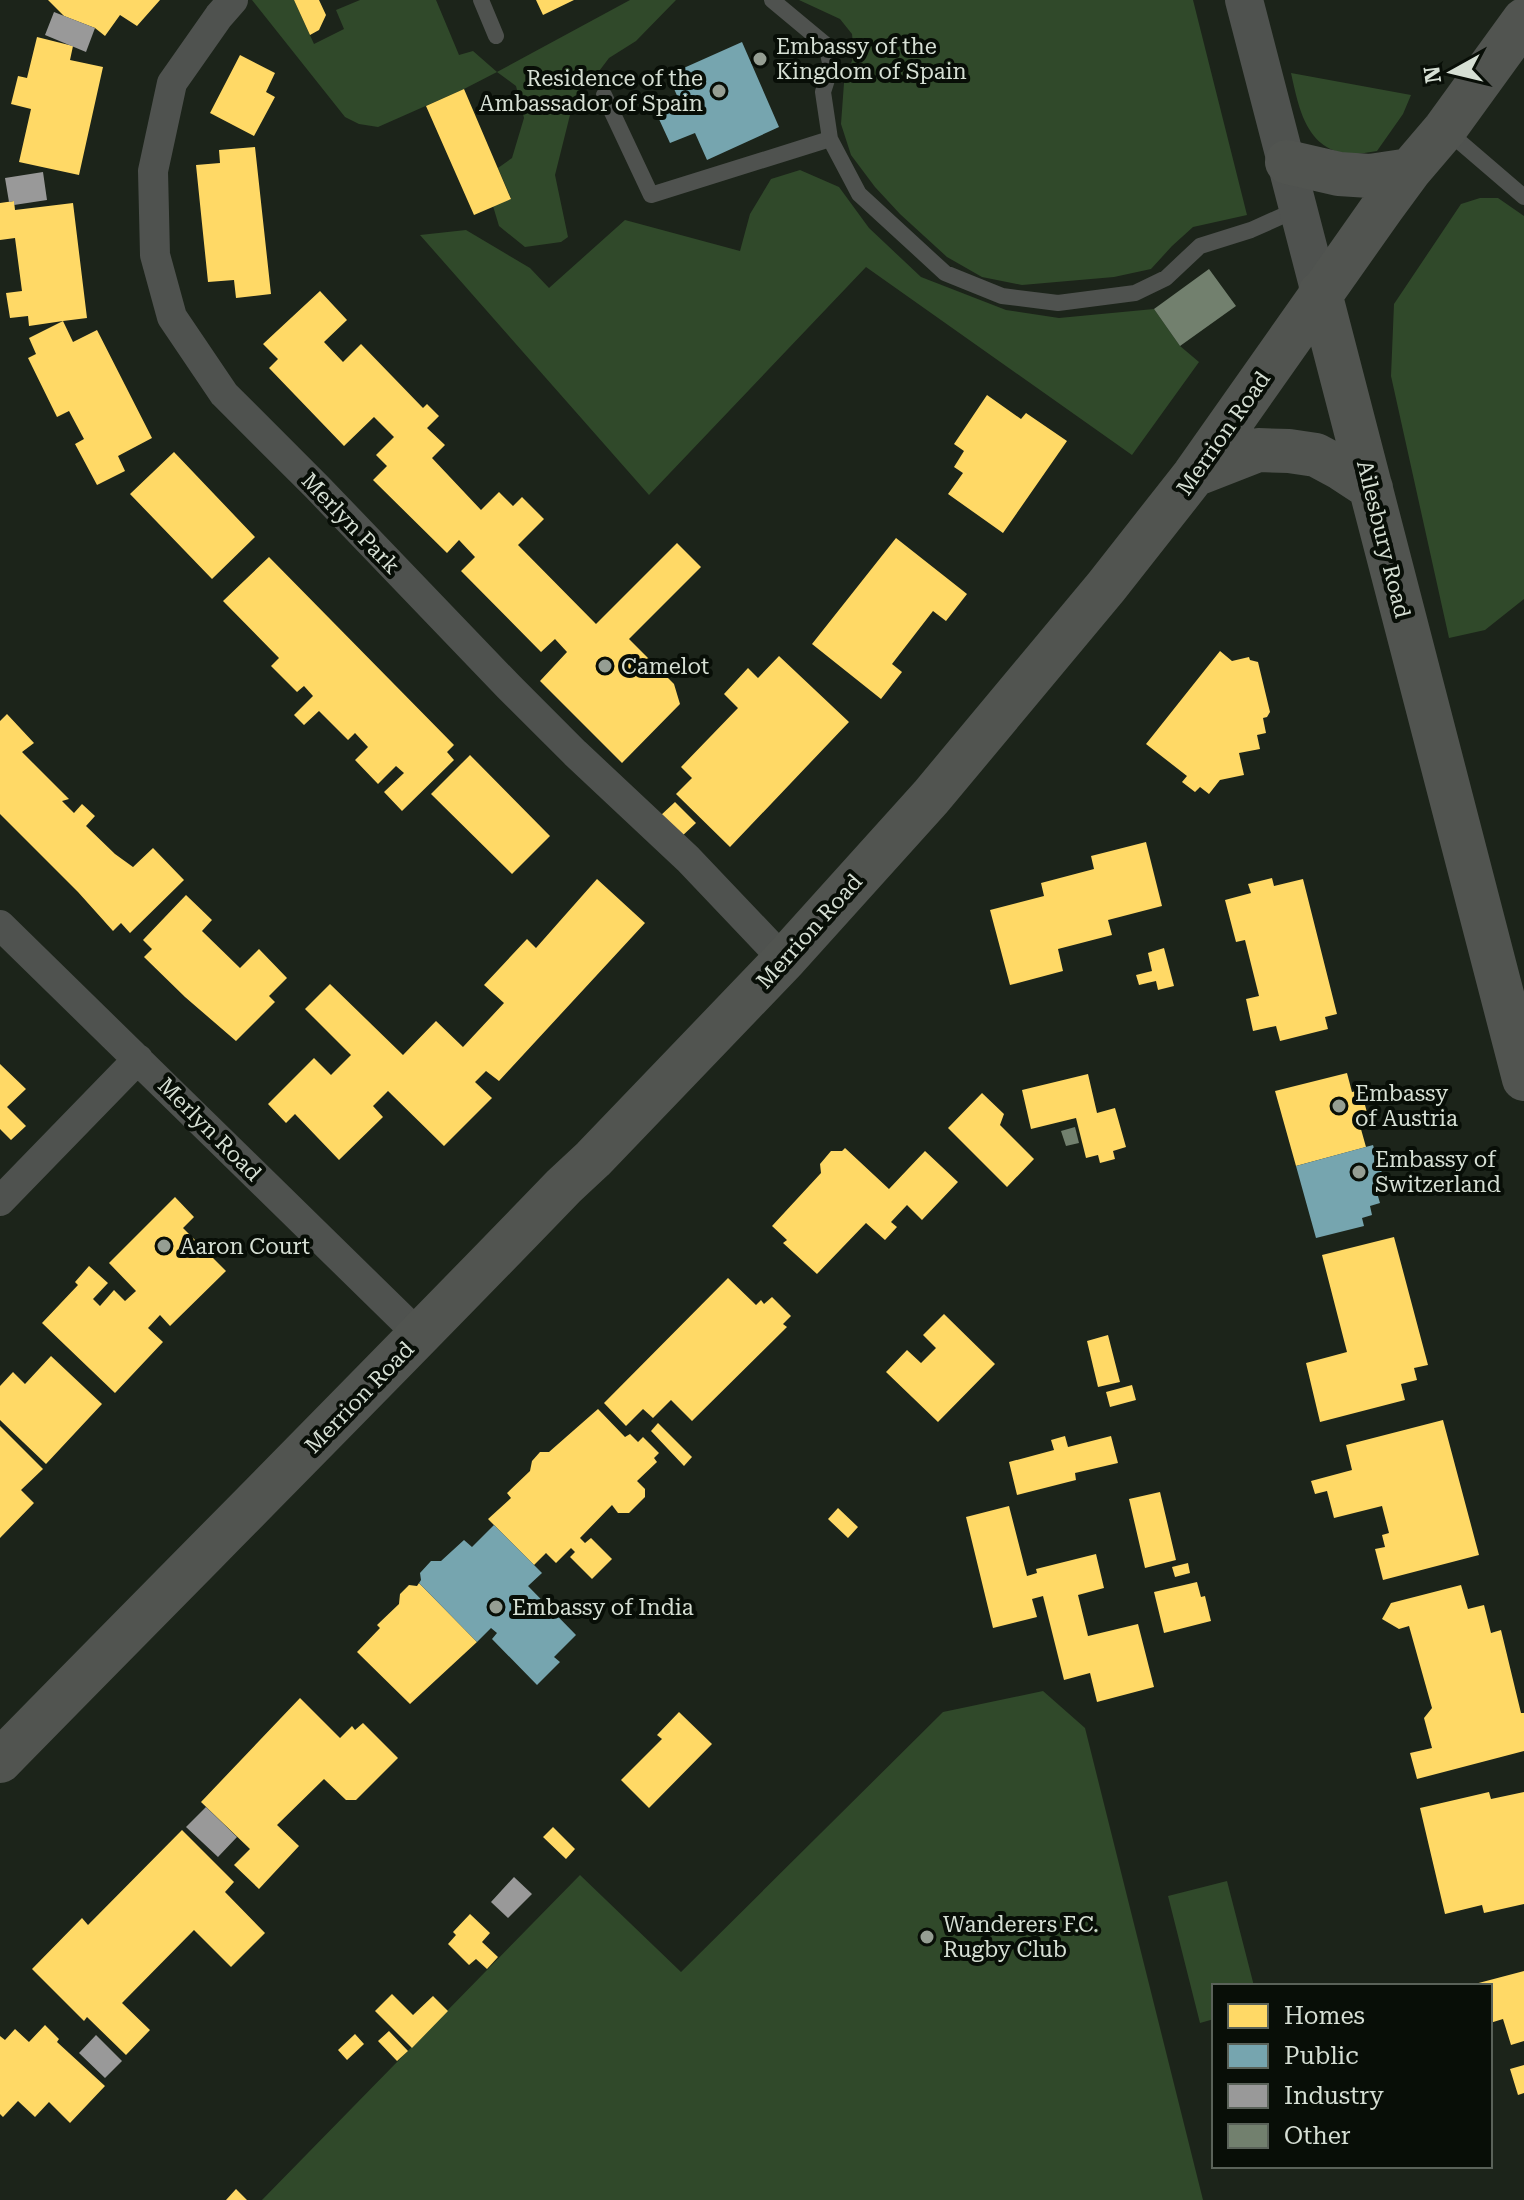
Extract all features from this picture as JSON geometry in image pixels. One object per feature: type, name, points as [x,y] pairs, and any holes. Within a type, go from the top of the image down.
[{"type":"main road","name":"Merrion Road","points":[[0,1761],[593,1159],[784,960],[931,797],[1106,587],[1194,475],[1320,293],[1524,20]]},
{"type":"main road","points":[[1287,162],[1339,174],[1370,176],[1410,170]]},
{"type":"main road","name":"Ailesbury Road","points":[[1320,293],[1524,1079]]},
{"type":"main road","points":[[1194,475],[1258,450],[1289,451],[1316,455],[1371,488]]},
{"type":"street","name":"Merlyn Park","points":[[233,0],[172,83],[153,171],[155,255],[172,317],[224,394],[509,687],[688,859],[784,960]]},
{"type":"street","name":"Ailesbury Road","points":[[1244,0],[1320,293]]},
{"type":"street","name":"Merlyn Road","points":[[0,925],[419,1335]]},
{"type":"street","points":[[0,1201],[138,1059]]},
{"type":"lane","points":[[481,0],[496,36]]},
{"type":"lane","points":[[772,0],[826,45],[831,67],[823,92],[830,139],[859,194],[945,273],[1002,296],[1058,303],[1135,293],[1166,278],[1200,246],[1251,230],[1299,209]]},
{"type":"lane","points":[[604,95],[651,195],[830,139]]},
{"type":"lane","points":[[1445,129],[1524,197]]},
{"type":"green space","points":[[252,0],[294,0],[314,44],[344,29],[336,10],[360,0],[436,0],[459,55],[473,51],[497,72],[378,127],[359,124],[345,117]]},
{"type":"green space","points":[[630,0],[676,0],[636,41],[609,58],[572,107],[555,175],[568,237],[561,242],[525,247],[499,226],[493,206],[511,198],[498,168],[512,158],[524,118],[516,86],[497,72]]},
{"type":"green space","points":[[799,0],[1193,0],[1247,215],[1193,227],[1151,269],[1114,277],[1022,285],[982,277],[947,257],[900,214],[851,155],[841,124],[844,83],[854,55],[852,34],[840,19]]},
{"type":"green space","points":[[1291,73],[1411,95],[1403,114],[1377,151],[1351,154],[1336,151],[1314,136],[1297,100]]},
{"type":"green space","points":[[800,170],[839,187],[869,228],[921,277],[1006,310],[1059,318],[1154,309],[1180,346],[1199,362],[1132,455],[866,267],[649,495],[420,235],[466,230],[530,268],[549,288],[625,220],[740,251],[750,214],[771,179]]},
{"type":"green space","points":[[1480,198],[1498,198],[1524,216],[1524,599],[1485,630],[1449,638],[1391,376],[1394,304],[1461,204]]},
{"type":"green space","name":"Wanderers F.C. Rugby Club","points":[[1043,1691],[1085,1728],[1203,2200],[262,2200],[580,1875],[681,1972],[943,1712]]},
{"type":"green space","points":[[1227,1881],[1253,1984],[1212,1984],[1212,2020],[1200,2023],[1168,1896]]},
{"type":"building: Homes","points":[[48,0],[160,0],[137,26],[120,15],[105,36],[95,28],[64,16]]},
{"type":"building: Homes","points":[[294,0],[319,0],[326,15],[319,30],[310,35]]},
{"type":"building: Homes","points":[[536,0],[574,0],[543,15]]},
{"type":"building: Homes","points":[[37,37],[73,46],[70,60],[103,67],[79,175],[19,162],[31,109],[11,104],[18,76],[27,78]]},
{"type":"building: Homes","points":[[240,55],[275,73],[266,92],[275,97],[254,136],[210,113]]},
{"type":"building: Homes","points":[[464,89],[511,199],[474,215],[426,106]]},
{"type":"building: Homes","points":[[255,147],[271,294],[236,298],[234,280],[208,282],[196,165],[220,163],[219,150]]},
{"type":"building: Homes","points":[[14,201],[15,210],[73,203],[87,318],[29,326],[28,316],[10,318],[6,293],[22,291],[15,238],[0,240],[0,203]]},
{"type":"building: Homes","points":[[320,291],[347,320],[324,342],[343,362],[361,344],[423,408],[427,404],[439,416],[427,428],[445,445],[432,458],[481,510],[499,492],[513,506],[522,497],[544,519],[518,545],[596,624],[677,543],[701,567],[629,639],[674,684],[680,704],[622,763],[540,681],[567,652],[555,639],[541,652],[461,571],[475,557],[459,540],[447,553],[373,480],[387,466],[376,455],[394,437],[374,417],[344,446],[269,368],[278,359],[263,344]]},
{"type":"building: Homes","points":[[63,321],[73,342],[97,330],[152,438],[118,456],[125,471],[97,485],[75,444],[84,439],[69,411],[57,417],[28,358],[36,354],[29,338]]},
{"type":"building: Homes","points":[[987,395],[1021,419],[1026,413],[1067,441],[1003,533],[948,494],[963,473],[954,467],[964,451],[954,444]]},
{"type":"building: Homes","points":[[174,452],[255,537],[212,579],[130,494]]},
{"type":"building: Homes","points":[[896,538],[967,594],[946,621],[933,611],[892,664],[902,672],[881,699],[812,644]]},
{"type":"building: Homes","points":[[269,557],[454,745],[447,752],[454,760],[402,811],[384,792],[404,773],[396,766],[378,784],[355,760],[368,747],[355,733],[348,740],[319,711],[304,725],[294,715],[313,696],[304,686],[297,692],[271,666],[279,658],[223,601]]},
{"type":"building: Homes","points":[[1220,651],[1232,661],[1249,657],[1258,662],[1270,712],[1263,718],[1266,733],[1257,735],[1260,749],[1239,753],[1244,775],[1220,780],[1209,794],[1200,787],[1195,792],[1182,782],[1187,776],[1146,744]]},
{"type":"building: Homes","points":[[779,656],[849,722],[730,847],[676,794],[692,778],[681,767],[738,708],[724,694],[748,668],[758,678]]},
{"type":"building: Homes","points":[[7,714],[34,743],[22,752],[69,799],[62,801],[74,813],[82,804],[95,816],[86,826],[115,854],[133,867],[153,848],[184,880],[130,933],[121,923],[113,931],[0,814],[0,721]]},
{"type":"building: Homes","points":[[470,755],[550,836],[512,874],[431,794]]},
{"type":"building: Homes","points":[[675,802],[696,823],[681,837],[660,816]]},
{"type":"building: Homes","points":[[1146,842],[1162,906],[1108,920],[1112,935],[1058,949],[1063,971],[1010,985],[990,910],[1044,896],[1041,883],[1094,869],[1091,856]]},
{"type":"building: Homes","points":[[1272,878],[1274,886],[1303,879],[1337,1014],[1325,1017],[1328,1029],[1280,1041],[1276,1026],[1253,1031],[1246,999],[1259,996],[1245,940],[1236,942],[1225,900],[1251,893],[1248,884]]},
{"type":"building: Homes","points":[[597,879],[645,923],[499,1081],[486,1071],[475,1082],[492,1098],[444,1146],[388,1091],[373,1106],[383,1117],[339,1160],[295,1114],[286,1123],[268,1104],[314,1058],[331,1075],[351,1055],[305,1009],[330,984],[403,1055],[436,1021],[463,1047],[504,1003],[484,985],[527,939],[536,948]]},
{"type":"building: Homes","points":[[186,895],[212,920],[202,931],[240,968],[259,949],[287,978],[269,996],[275,1002],[236,1041],[144,957],[152,949],[143,940]]},
{"type":"building: Homes","points":[[1164,948],[1174,986],[1158,990],[1156,981],[1139,985],[1136,975],[1152,971],[1148,953]]},
{"type":"building: Homes","points":[[0,1064],[26,1089],[7,1107],[26,1126],[11,1140],[0,1129]]},
{"type":"building: Homes","points":[[1347,1073],[1352,1092],[1361,1090],[1369,1120],[1359,1122],[1366,1147],[1296,1166],[1275,1091]]},
{"type":"building: Homes","points":[[1088,1074],[1097,1113],[1115,1108],[1126,1147],[1113,1151],[1115,1159],[1100,1163],[1098,1155],[1086,1158],[1076,1118],[1031,1129],[1022,1090]]},
{"type":"building: Homes","points":[[982,1093],[1004,1114],[1000,1125],[1034,1159],[1007,1187],[948,1128]]},
{"type":"building: Homes","points":[[845,1148],[889,1189],[925,1151],[958,1182],[922,1220],[907,1205],[891,1222],[897,1227],[885,1240],[866,1223],[817,1274],[783,1243],[787,1240],[772,1226],[821,1173],[820,1164],[831,1151]]},
{"type":"building: Homes","points":[[175,1197],[194,1217],[183,1228],[226,1271],[170,1326],[160,1315],[148,1328],[163,1342],[115,1393],[42,1323],[78,1285],[75,1282],[89,1266],[108,1283],[93,1299],[100,1306],[114,1290],[125,1301],[136,1291],[109,1263]]},
{"type":"building: Homes","points":[[1394,1237],[1428,1365],[1414,1368],[1417,1380],[1401,1384],[1405,1400],[1320,1422],[1306,1363],[1347,1352],[1322,1255]]},
{"type":"building: Homes","points":[[728,1278],[756,1305],[761,1300],[764,1304],[772,1297],[791,1316],[783,1324],[787,1327],[692,1421],[671,1400],[653,1418],[643,1409],[626,1426],[604,1403]]},
{"type":"building: Homes","points":[[944,1314],[995,1364],[938,1422],[886,1372],[907,1350],[921,1363],[936,1348],[923,1335]]},
{"type":"building: Homes","points":[[1108,1335],[1120,1382],[1098,1387],[1087,1341]]},
{"type":"building: Homes","points":[[51,1356],[102,1404],[46,1464],[0,1420],[0,1386],[13,1372],[25,1384]]},
{"type":"building: Homes","points":[[1132,1385],[1136,1400],[1110,1407],[1106,1392]]},
{"type":"building: Homes","points":[[598,1409],[625,1437],[630,1434],[638,1442],[643,1437],[659,1453],[654,1458],[657,1462],[637,1481],[645,1489],[645,1497],[629,1513],[618,1513],[612,1505],[580,1538],[585,1543],[591,1538],[612,1559],[592,1579],[570,1557],[575,1552],[571,1548],[556,1563],[546,1553],[534,1565],[488,1519],[511,1498],[507,1493],[530,1471],[532,1461],[540,1452],[549,1452]]},
{"type":"building: Homes","points":[[1443,1420],[1479,1555],[1383,1580],[1375,1549],[1385,1547],[1382,1535],[1389,1533],[1382,1506],[1334,1518],[1327,1491],[1315,1494],[1311,1481],[1352,1470],[1346,1445]]},
{"type":"building: Homes","points":[[658,1423],[692,1457],[684,1466],[651,1431]]},
{"type":"building: Homes","points":[[0,1426],[43,1469],[21,1490],[34,1503],[0,1538]]},
{"type":"building: Homes","points":[[1065,1436],[1068,1447],[1111,1436],[1118,1463],[1075,1473],[1076,1480],[1017,1495],[1009,1462],[1054,1450],[1051,1440]]},
{"type":"building: Homes","points":[[1160,1492],[1176,1560],[1145,1568],[1129,1499]]},
{"type":"building: Homes","points":[[1009,1506],[1027,1576],[1037,1573],[1036,1569],[1096,1554],[1104,1588],[1078,1595],[1088,1636],[1138,1624],[1154,1687],[1097,1702],[1090,1673],[1064,1680],[1043,1596],[1032,1599],[1037,1617],[993,1628],[966,1517]]},
{"type":"building: Homes","points":[[838,1508],[858,1527],[848,1538],[828,1519]]},
{"type":"building: Homes","points":[[1188,1563],[1190,1573],[1175,1577],[1172,1567]]},
{"type":"building: Homes","points":[[1197,1582],[1201,1597],[1205,1596],[1211,1621],[1164,1633],[1154,1592]]},
{"type":"building: Homes","points":[[419,1583],[477,1642],[410,1704],[357,1652],[380,1628],[377,1625],[399,1604],[400,1594],[409,1585],[417,1586]]},
{"type":"building: Homes","points":[[1461,1585],[1468,1609],[1484,1605],[1491,1633],[1501,1630],[1521,1713],[1524,1713],[1524,1751],[1417,1779],[1410,1753],[1432,1748],[1424,1718],[1432,1708],[1409,1626],[1399,1629],[1382,1619],[1391,1603]]},
{"type":"building: Homes","points":[[300,1698],[340,1738],[352,1726],[355,1730],[363,1723],[398,1758],[356,1800],[346,1800],[324,1779],[277,1825],[299,1846],[259,1889],[234,1865],[250,1849],[201,1802]]},
{"type":"building: Homes","points":[[679,1712],[712,1744],[649,1808],[621,1780],[662,1739],[657,1735]]},
{"type":"building: Homes","points":[[1489,1792],[1491,1799],[1524,1792],[1524,1904],[1484,1913],[1482,1905],[1445,1914],[1420,1808]]},
{"type":"building: Homes","points":[[553,1827],[575,1849],[566,1859],[543,1837]]},
{"type":"building: Homes","points":[[182,1830],[234,1882],[225,1892],[265,1933],[231,1967],[194,1930],[122,2003],[150,2030],[126,2055],[87,2017],[84,2021],[32,1969],[82,1918],[88,1925]]},
{"type":"building: Homes","points":[[470,1914],[490,1933],[482,1942],[498,1957],[487,1969],[476,1959],[469,1965],[448,1944],[456,1935],[453,1932]]},
{"type":"building: Homes","points":[[1524,1971],[1524,2041],[1511,2045],[1503,2019],[1492,2022],[1492,1984],[1475,1984]]},
{"type":"building: Homes","points":[[392,1994],[413,2015],[433,1996],[448,2011],[412,2048],[375,2011]]},
{"type":"building: Homes","points":[[45,2025],[59,2039],[57,2042],[105,2086],[70,2123],[49,2102],[35,2117],[18,2101],[3,2117],[0,2114],[0,2036],[5,2040],[15,2029],[29,2042]]},
{"type":"building: Homes","points":[[389,2031],[408,2051],[397,2061],[378,2041]]},
{"type":"building: Homes","points":[[355,2034],[364,2044],[347,2060],[338,2050]]},
{"type":"building: Homes","points":[[1524,2065],[1524,2093],[1518,2095],[1510,2069]]},
{"type":"building: Homes","points":[[236,2189],[247,2200],[226,2200]]},
{"type":"building: Public","name":"Residence of the Ambassador of Spain","points":[[742,42],[779,127],[707,160],[695,133],[670,143],[658,117],[682,107],[668,75]]},
{"type":"building: Public","points":[[1373,1145],[1383,1176],[1373,1179],[1380,1203],[1370,1206],[1372,1215],[1362,1218],[1364,1226],[1316,1238],[1296,1166]]},
{"type":"building: Public","name":"Embassy of India","points":[[494,1525],[542,1573],[528,1586],[576,1635],[554,1657],[560,1662],[537,1685],[492,1639],[497,1633],[491,1628],[477,1642],[419,1583],[420,1573],[431,1561],[441,1561],[464,1540],[472,1547]]},
{"type":"building: Industry","points":[[54,12],[95,28],[86,52],[45,35]]},
{"type":"building: Industry","points":[[43,172],[47,200],[14,205],[14,201],[9,202],[5,178]]},
{"type":"building: Industry","points":[[206,1807],[237,1837],[218,1857],[186,1827]]},
{"type":"building: Industry","points":[[514,1877],[532,1894],[508,1918],[491,1902]]},
{"type":"building: Industry","points":[[96,2035],[122,2061],[105,2078],[79,2053]]},
{"type":"building: Other","points":[[1209,269],[1236,306],[1180,346],[1154,309]]},
{"type":"building: Other","points":[[1075,1127],[1079,1143],[1066,1146],[1061,1131]]},
{"type":"place","name":"Embassy of the Kingdom of Spain","points":[[760,59]]},
{"type":"place","name":"Residence of the Ambassador of Spain","points":[[719,91]]},
{"type":"place","name":"Camelot","points":[[605,666]]},
{"type":"place","name":"Embassy of Austria","points":[[1339,1106]]},
{"type":"place","name":"Embassy of Switzerland","points":[[1359,1172]]},
{"type":"place","name":"Aaron Court","points":[[164,1246]]},
{"type":"place","name":"Embassy of India","points":[[496,1607]]},
{"type":"place","name":"Wanderers F.C. Rugby Club","points":[[927,1937]]}]
